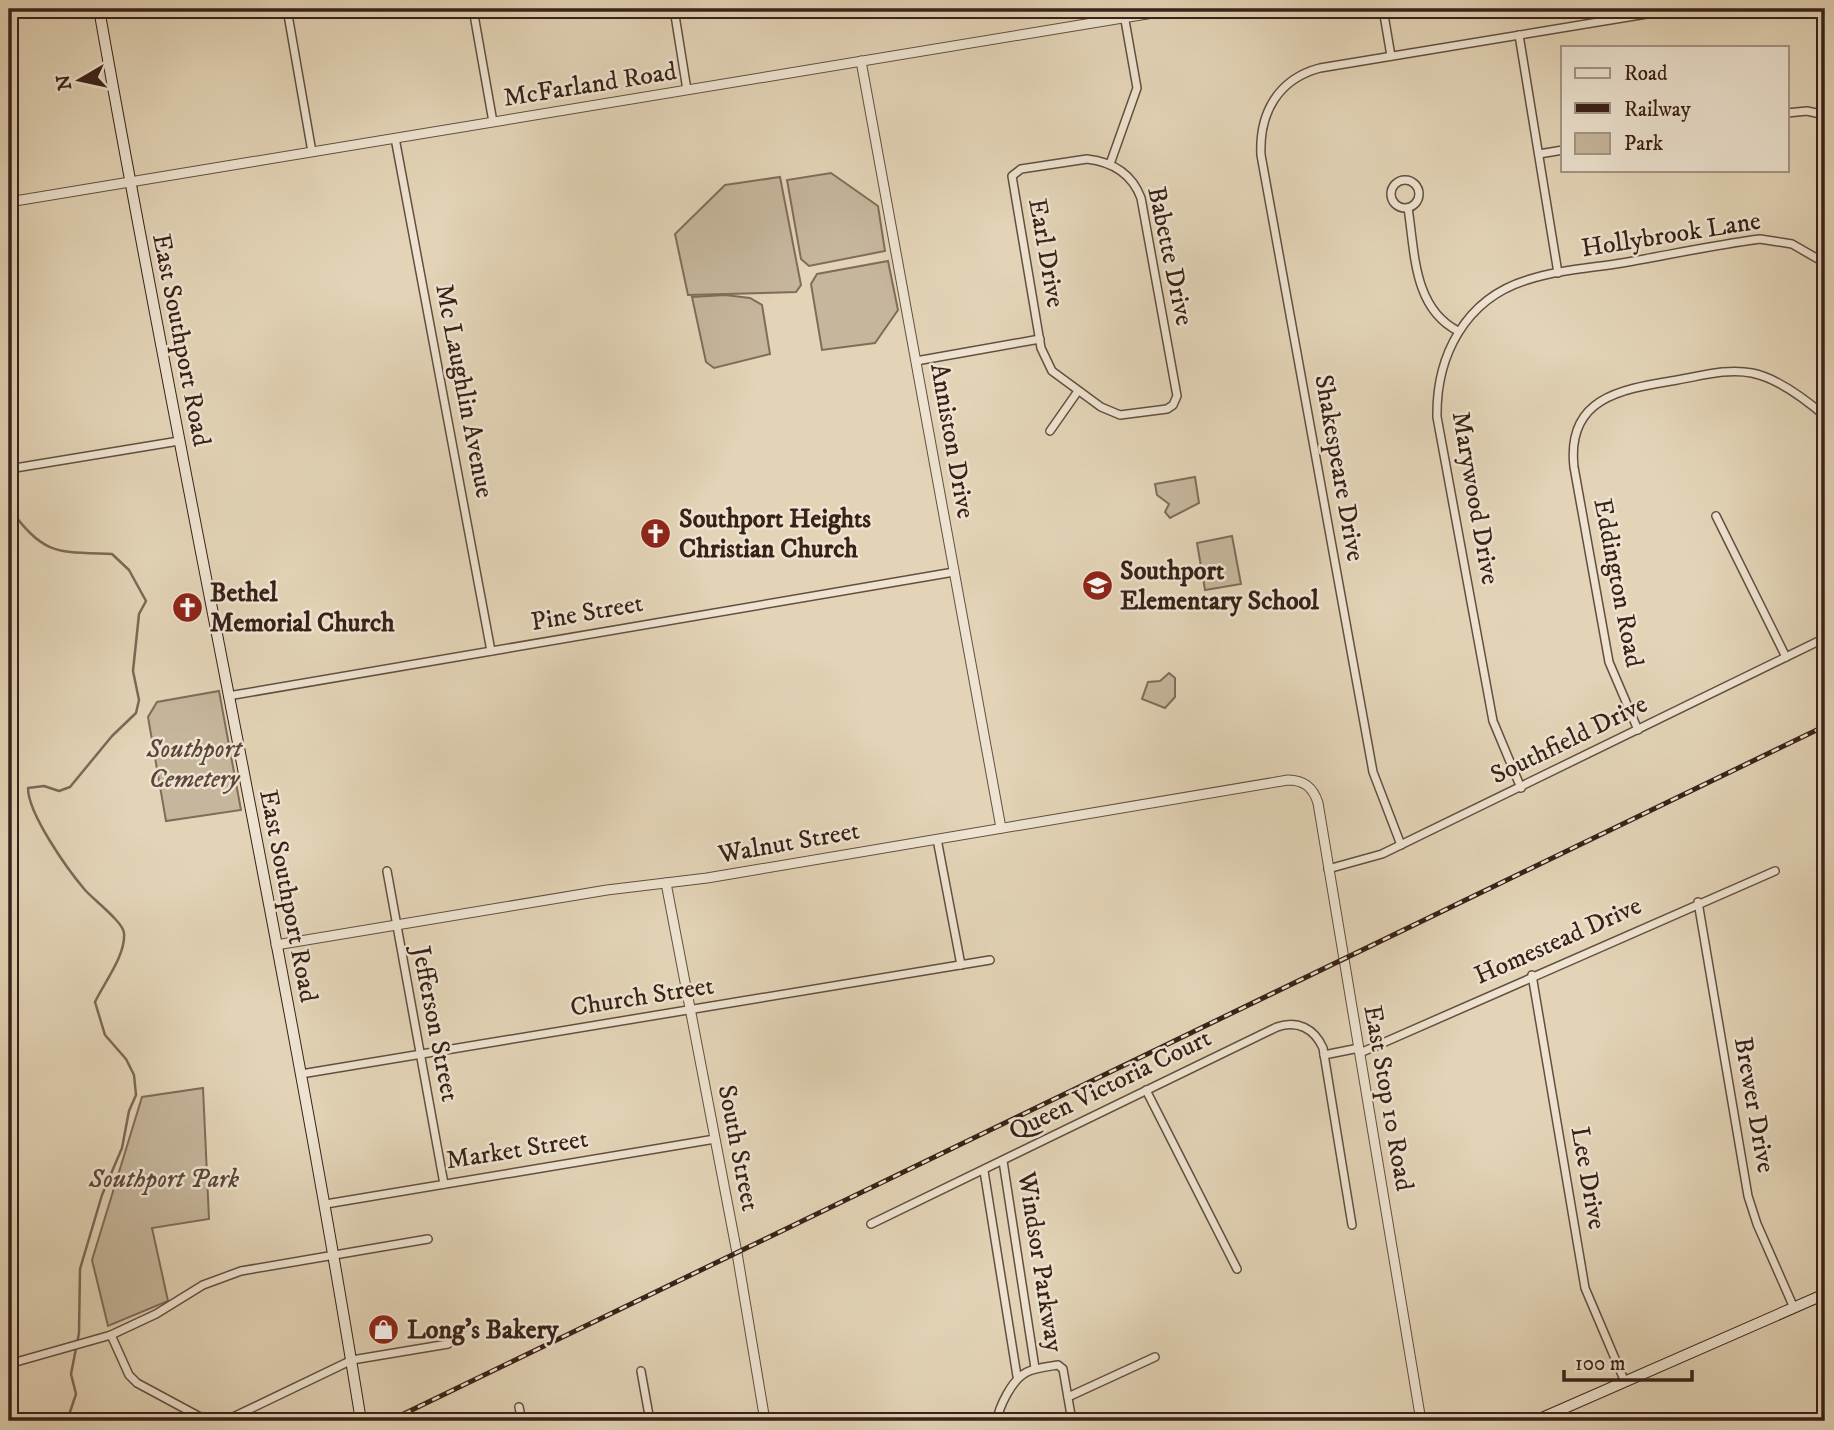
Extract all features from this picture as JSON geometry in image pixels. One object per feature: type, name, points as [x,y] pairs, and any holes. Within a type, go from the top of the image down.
[{"type":"main road","name":"East Southport Road","points":[[100,9],[130,183],[326,1204],[361,1421]]},
{"type":"main road","points":[[1535,1421],[1825,1294]]},
{"type":"street","points":[[287,9],[312,152]]},
{"type":"street","points":[[473,9],[493,122]]},
{"type":"street","points":[[674,9],[687,90]]},
{"type":"street","name":"McFarland Road","points":[[9,202],[861,61],[1124,13],[1177,9]]},
{"type":"street","points":[[1383,9],[1391,56],[1677,9]]},
{"type":"street","points":[[1110,164],[1137,88],[1124,13]]},
{"type":"street","points":[[1519,35],[1559,273]]},
{"type":"street","name":"Shakespeare Drive","points":[[1391,56],[1312,70],[1288,83],[1275,98],[1262,127],[1261,155],[1373,772],[1381,799],[1401,845]]},
{"type":"street","name":"Anniston Drive","points":[[861,61],[1000,828]]},
{"type":"street","points":[[1788,113],[1807,111],[1825,115]]},
{"type":"street","name":"Mc Laughlin Avenue","points":[[395,138],[491,651]]},
{"type":"street","points":[[1539,154],[1561,150]]},
{"type":"street","name":"Earl Drive","points":[[1110,164],[1076,159],[1021,169],[1011,180],[1042,352],[1052,370],[1108,411],[1124,415],[1165,410],[1174,403]]},
{"type":"street","name":"Babette Drive","points":[[1110,164],[1132,180],[1141,198],[1177,396],[1174,403]]},
{"type":"street","points":[[1400,180],[1412,181],[1419,191],[1418,201],[1408,208],[1398,206],[1391,198],[1392,187],[1400,180]]},
{"type":"street","points":[[1408,208],[1422,292],[1436,315],[1458,331]]},
{"type":"street","name":"Hollybrook Lane","points":[[1559,273],[1760,239],[1792,244],[1825,263]]},
{"type":"street","name":"Marywood Drive","points":[[1521,788],[1493,721],[1437,417],[1441,371],[1458,331],[1478,307],[1503,290],[1525,280],[1559,273]]},
{"type":"street","points":[[916,361],[1040,339]]},
{"type":"street","name":"Eddington Road","points":[[1639,730],[1617,686],[1607,653],[1573,463],[1575,440],[1589,411],[1615,392],[1726,372],[1751,373],[1771,379],[1825,416]]},
{"type":"street","points":[[1050,431],[1078,391]]},
{"type":"street","points":[[9,469],[179,441]]},
{"type":"street","points":[[1716,516],[1786,657]]},
{"type":"street","name":"Pine Street","points":[[228,696],[954,572]]},
{"type":"street","name":"Southfield Drive","points":[[1328,869],[1365,861],[1401,845],[1825,638]]},
{"type":"street","name":"Walnut Street","points":[[276,945],[937,839],[1288,779],[1308,785]]},
{"type":"street","name":"East Stop 10 Road","points":[[1308,785],[1318,803],[1421,1421]]},
{"type":"street","points":[[937,839],[961,965]]},
{"type":"street","name":"Homestead Drive","points":[[1359,1050],[1775,871]]},
{"type":"street","name":"Jefferson Street","points":[[387,872],[444,1184]]},
{"type":"street","name":"South Street","points":[[666,883],[765,1421]]},
{"type":"street","name":"Brewer Drive","points":[[1698,902],[1748,1196],[1756,1224],[1794,1308]]},
{"type":"street","name":"Church Street","points":[[301,1074],[990,960]]},
{"type":"street","name":"Lee Drive","points":[[1532,975],[1585,1288],[1625,1382]]},
{"type":"street","name":"Queen Victoria Court","points":[[872,1224],[1285,1024],[1302,1026],[1314,1033],[1324,1055]]},
{"type":"street","points":[[1352,1225],[1324,1055],[1359,1050]]},
{"type":"street","points":[[1146,1090],[1237,1269]]},
{"type":"street","name":"Market Street","points":[[326,1204],[715,1139]]},
{"type":"street","name":"Windsor Parkway","points":[[1003,1161],[1035,1368]]},
{"type":"street","name":"Windsor Parkway","points":[[984,1171],[1017,1376]]},
{"type":"street","points":[[9,1364],[111,1335],[226,1276],[334,1253],[428,1239]]},
{"type":"street","points":[[111,1335],[129,1375],[137,1383],[202,1418],[218,1421],[239,1414],[352,1360],[448,1344]]},
{"type":"street","points":[[1068,1397],[1155,1357]]},
{"type":"street","name":"Windsor Parkway","points":[[997,1421],[1001,1405],[1017,1376],[1035,1368],[1060,1366],[1072,1421]]},
{"type":"street","points":[[641,1371],[650,1421]]},
{"type":"street","points":[[519,1407],[522,1421]]},
{"type":"green space","points":[[831,173],[878,206],[885,251],[809,266],[801,259],[787,180]]},
{"type":"green space","points":[[780,177],[801,285],[796,292],[688,295],[675,234],[725,185]]},
{"type":"green space","points":[[888,261],[898,310],[875,343],[822,350],[811,284],[817,274]]},
{"type":"green space","points":[[725,295],[750,298],[762,305],[770,354],[714,368],[706,362],[692,297]]},
{"type":"green space","points":[[1195,477],[1199,503],[1170,518],[1165,512],[1169,504],[1157,495],[1155,484]]},
{"type":"green space","points":[[1232,536],[1241,584],[1205,590],[1197,543]]},
{"type":"green space","points":[[1169,673],[1175,678],[1175,697],[1165,708],[1142,699],[1148,682],[1160,681]]},
{"type":"green space","name":"Southport Cemetery","points":[[219,691],[241,810],[166,821],[148,717],[157,702]]},
{"type":"green space","name":"Southport Park","points":[[203,1088],[209,1219],[152,1228],[168,1301],[108,1326],[92,1260],[142,1097]]},
{"type":"waterway","points":[[9,508],[32,535],[53,548],[77,553],[112,554],[129,570],[146,601],[139,614],[133,671],[139,700],[136,713],[112,736],[70,787],[59,791],[44,786],[28,788],[35,812],[59,856],[85,890],[114,917],[124,933],[122,950],[95,1002],[105,1035],[126,1059],[134,1075],[136,1095],[129,1111],[122,1148],[102,1195],[80,1269],[79,1333],[71,1374],[76,1394],[67,1421]]},
{"type":"railway","points":[[389,1421],[1825,726]]},
{"type":"place","name":"Southport Heights Christian Church","points":[[656,534]]},
{"type":"place","name":"Southport Elementary School","points":[[1097,586]]},
{"type":"place","name":"Bethel Memorial Church","points":[[187,608]]},
{"type":"place","name":"Long's Bakery","points":[[384,1330]]}]
